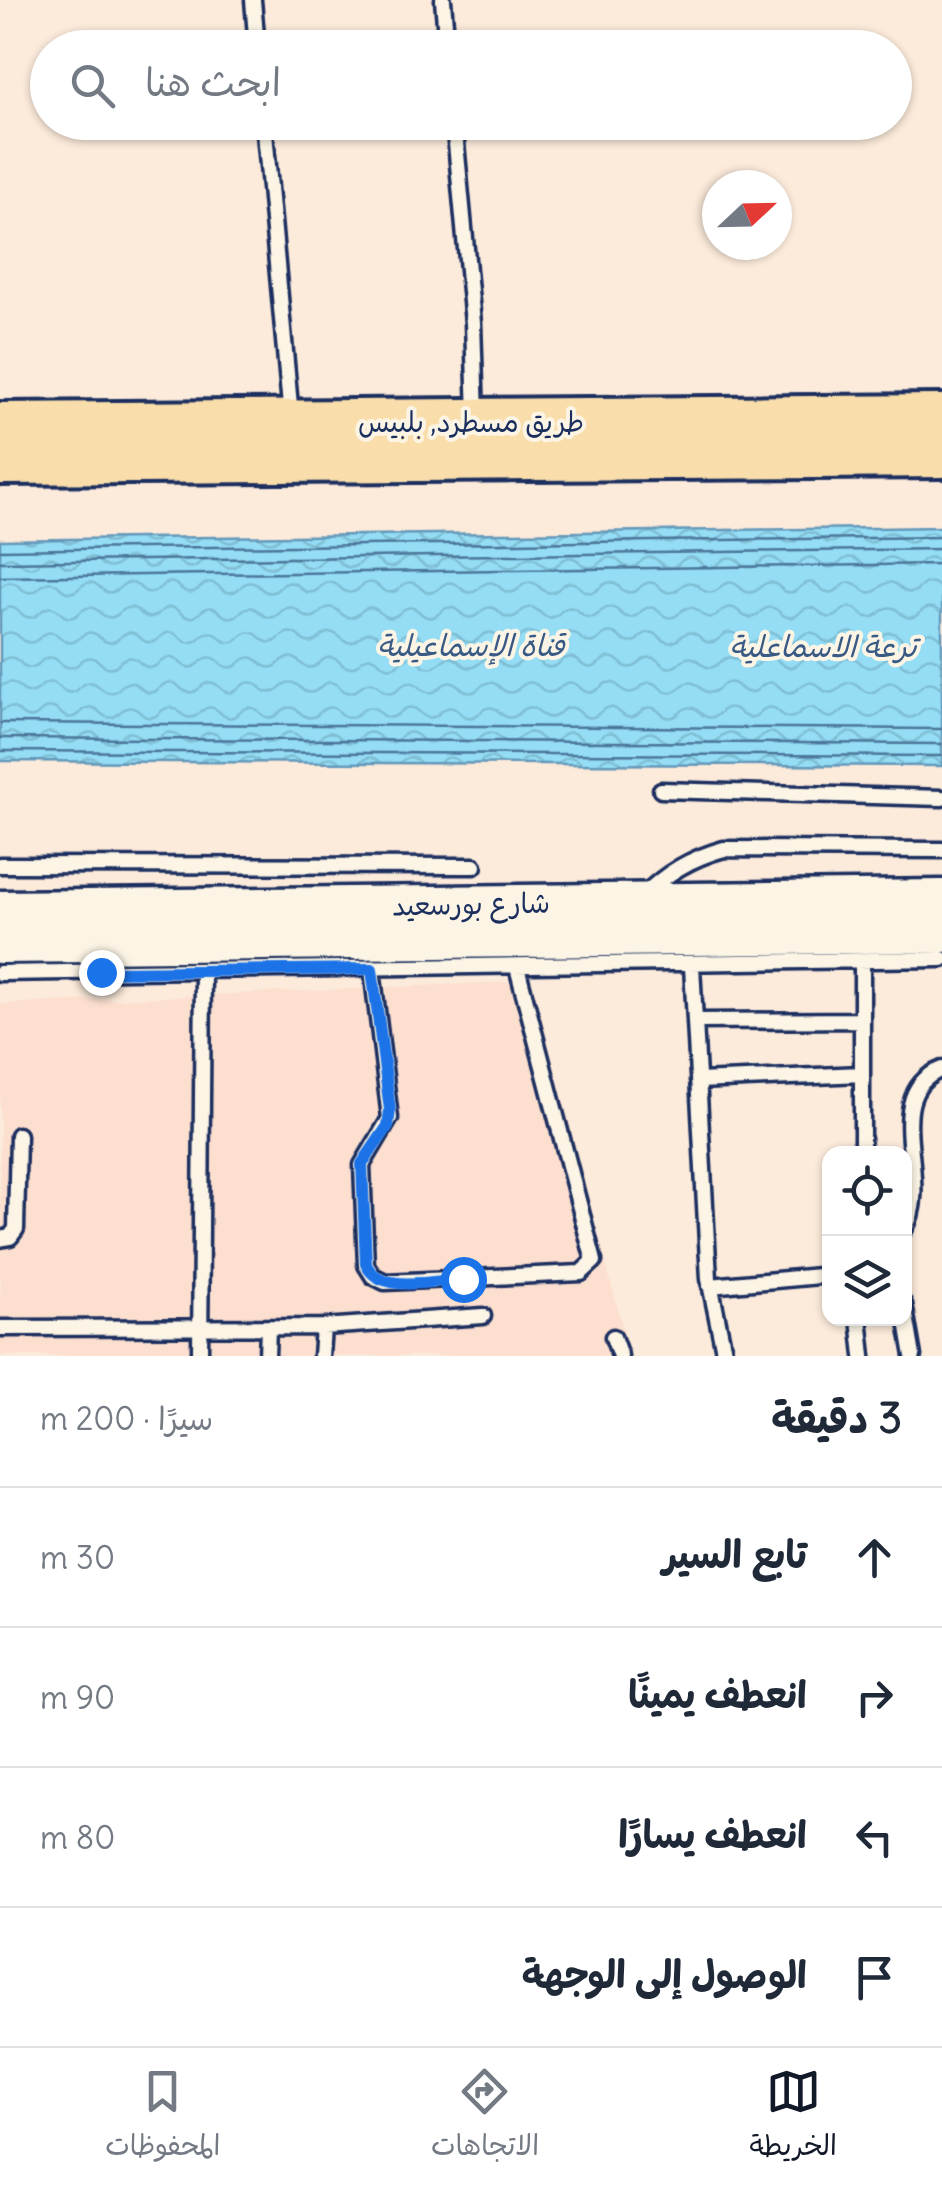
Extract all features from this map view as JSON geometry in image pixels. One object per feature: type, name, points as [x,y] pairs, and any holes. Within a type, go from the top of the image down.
[{"type":"main road","name":"طريق مسطرد, بلبيس","points":[[0,424],[942,416]]},
{"type":"main road","name":"طريق مسطرد, بلبيس","points":[[0,463],[942,456]]},
{"type":"main road","name":"شارع بورسعيد","points":[[0,910],[942,898]]},
{"type":"main road","name":"شارع بورسعيد","points":[[0,944],[942,933]]},
{"type":"lane","points":[[253,0],[256,30]]},
{"type":"lane","points":[[443,0],[446,30]]},
{"type":"lane","points":[[266,140],[291,422]]},
{"type":"lane","points":[[456,140],[473,323],[476,422]]},
{"type":"lane","points":[[661,790],[942,798]]},
{"type":"lane","points":[[637,902],[672,871],[698,856],[724,850],[942,850]]},
{"type":"lane","points":[[0,865],[474,866]]},
{"type":"lane","points":[[0,973],[942,960]]},
{"type":"lane","points":[[862,962],[862,1146]]},
{"type":"lane","points":[[692,966],[710,1286],[726,1356]]},
{"type":"lane","points":[[372,969],[390,1118],[365,1157],[361,1172],[366,1264],[373,1276],[385,1282],[581,1274],[594,1261],[516,967]]},
{"type":"lane","points":[[200,1356],[203,971]]},
{"type":"lane","points":[[695,1022],[862,1020]]},
{"type":"lane","points":[[912,1208],[916,1197],[911,1100],[919,1084],[942,1069]]},
{"type":"lane","points":[[698,1080],[862,1074]]},
{"type":"lane","points":[[0,1239],[10,1237],[16,1228],[18,1136]]},
{"type":"lane","points":[[710,1286],[822,1276]]},
{"type":"lane","points":[[0,1328],[322,1327],[483,1316]]},
{"type":"lane","points":[[860,1326],[863,1356]]},
{"type":"lane","points":[[908,1326],[913,1356]]},
{"type":"lane","points":[[321,1356],[322,1327]]},
{"type":"lane","points":[[267,1356],[268,1328]]},
{"type":"lane","points":[[613,1336],[620,1356]]},
{"type":"shaded area","points":[[532,981],[630,1356],[0,1356],[0,1004]]},
{"type":"water","name":"ترعة الاسماعلية","points":[[942,527],[942,766],[0,761],[0,540]]},
{"type":"route","points":[[101,972],[372,969],[390,1118],[362,1164],[368,1271],[385,1282],[463,1279]]},
{"type":"water label","name":"قناة الإسماعيلية","points":[[471,646]]}]
